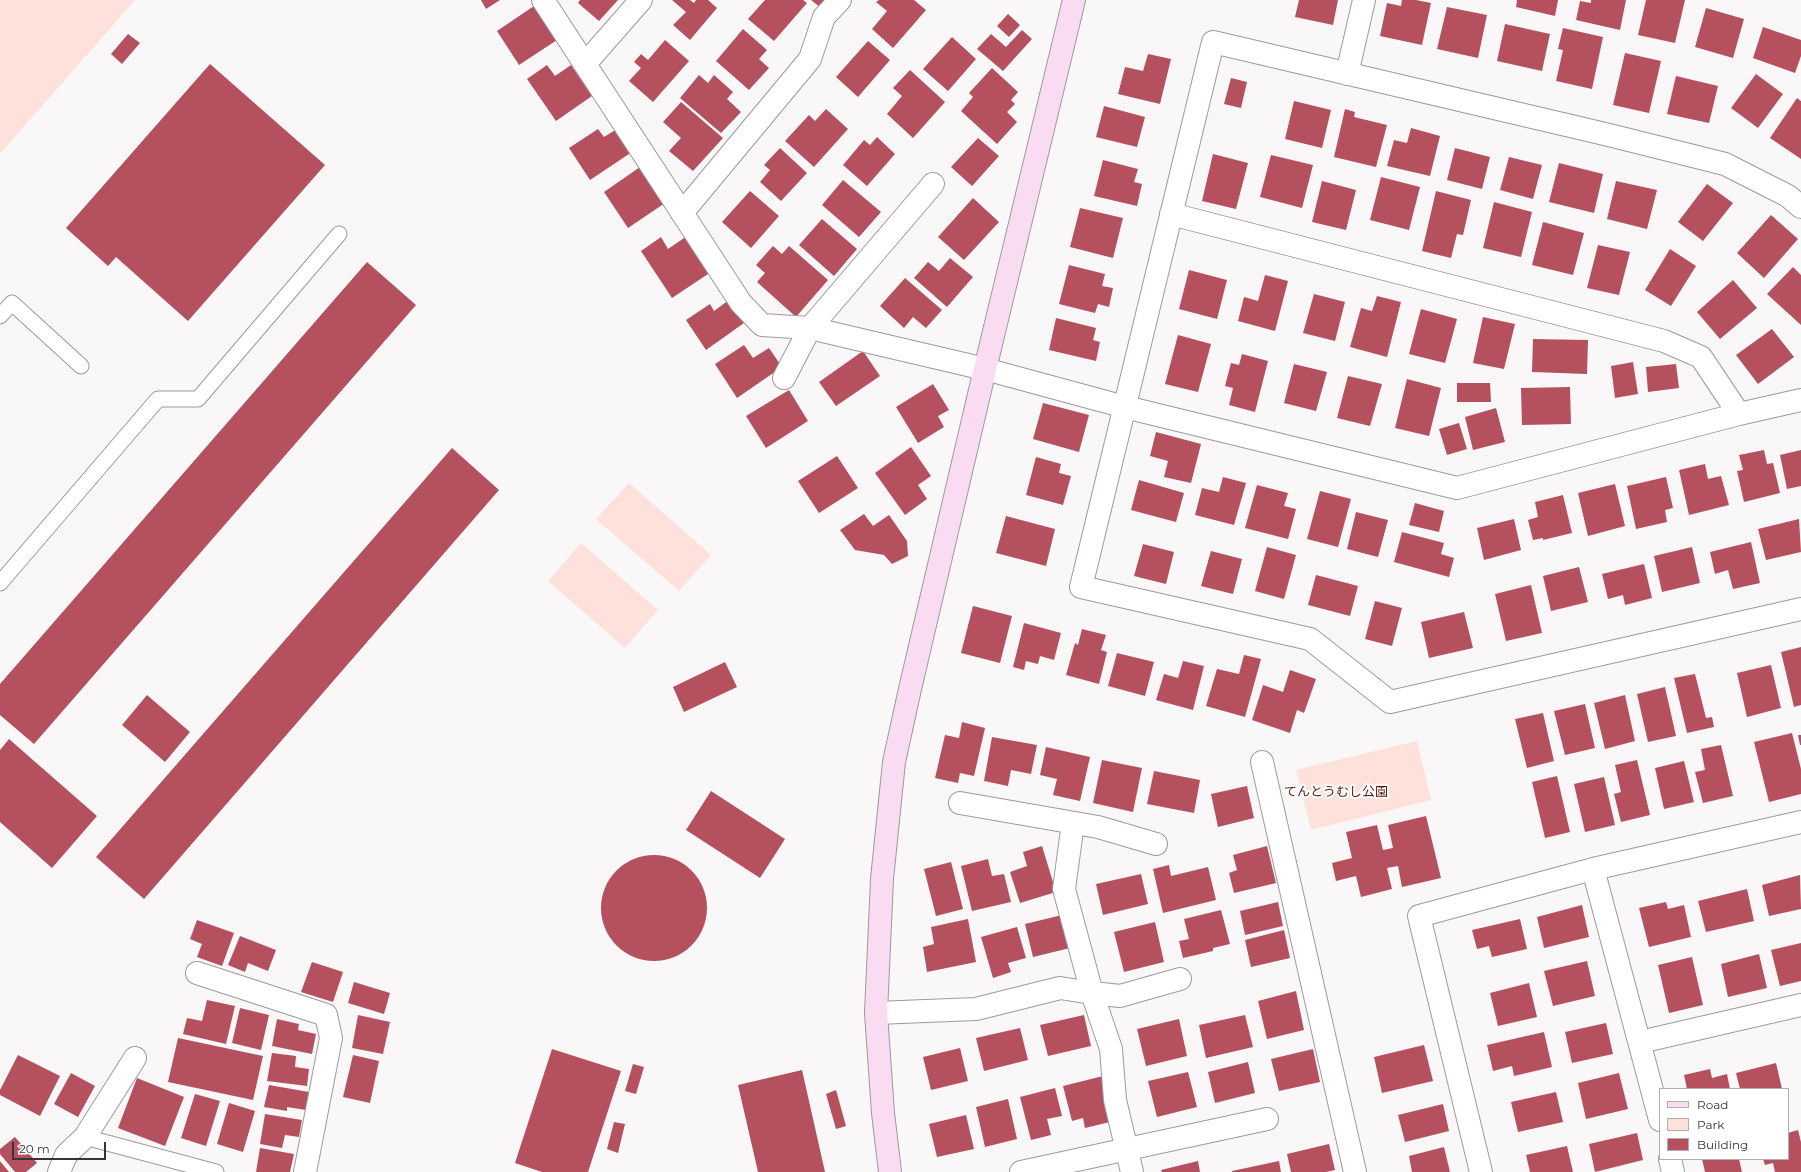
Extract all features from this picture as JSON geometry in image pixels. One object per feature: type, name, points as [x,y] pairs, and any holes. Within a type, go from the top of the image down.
[{"type":"street","points":[[543,0],[741,302],[762,325],[810,328],[985,369],[1124,407],[1457,488],[1738,414],[1801,400]]},
{"type":"street","points":[[585,64],[641,0]]},
{"type":"street","points":[[682,213],[810,59],[824,17],[840,0]]},
{"type":"street","points":[[890,1172],[883,1113],[876,1014],[882,879],[894,762],[913,674],[985,369],[1074,0]]},
{"type":"street","points":[[1347,74],[1364,0]]},
{"type":"street","points":[[1801,207],[1788,196],[1725,164],[1609,135],[1213,42],[1081,587],[1310,639],[1390,702],[1801,609]]},
{"type":"street","points":[[784,378],[810,328],[933,184]]},
{"type":"street","points":[[1171,214],[1664,341],[1701,357],[1738,414]]},
{"type":"street","points":[[1262,762],[1355,1172]]},
{"type":"street","points":[[960,803],[1098,826],[1156,844]]},
{"type":"street","points":[[1481,1172],[1419,916],[1593,868],[1801,822]]},
{"type":"street","points":[[1073,823],[1064,889],[1092,993],[1111,1049],[1115,1100],[1132,1172]]},
{"type":"street","points":[[1593,868],[1659,1116]]},
{"type":"street","points":[[198,973],[326,1015],[331,1038],[305,1172]]},
{"type":"street","points":[[876,1014],[976,1009],[1060,988],[1120,996],[1180,979]]},
{"type":"street","points":[[1640,1042],[1801,1005]]},
{"type":"street","points":[[59,1172],[66,1155],[85,1137],[135,1058]]},
{"type":"street","points":[[1021,1172],[1267,1119]]},
{"type":"street","points":[[1670,1160],[1673,1172]]},
{"type":"lane","points":[[0,583],[158,399],[198,399],[339,234]]},
{"type":"lane","points":[[0,316],[12,303],[81,366]]},
{"type":"lane","points":[[85,1137],[216,1172]]},
{"type":"green space","points":[[0,0],[135,0],[0,154]]},
{"type":"green space","points":[[629,483],[711,555],[679,591],[596,519]]},
{"type":"green space","points":[[581,543],[658,610],[625,648],[548,581]]},
{"type":"green space","name":"てんとうむし公園","points":[[1417,741],[1431,800],[1311,830],[1296,770]]},
{"type":"building","points":[[481,0],[500,0],[486,9]]},
{"type":"building","points":[[580,0],[618,0],[599,21],[578,3]]},
{"type":"building","points":[[672,0],[690,0],[694,3],[696,0],[708,0],[717,8],[690,40],[673,25],[686,12]]},
{"type":"building","points":[[765,0],[803,0],[807,3],[774,41],[748,19]]},
{"type":"building","points":[[811,0],[828,0],[821,8]]},
{"type":"building","points":[[879,0],[914,0],[926,10],[893,48],[872,29],[887,11],[876,2]]},
{"type":"building","points":[[1299,0],[1338,0],[1333,25],[1295,17]]},
{"type":"building","points":[[1402,0],[1416,0],[1431,3],[1422,45],[1380,36],[1387,3],[1401,6]]},
{"type":"building","points":[[1517,0],[1558,0],[1555,16],[1516,7]]},
{"type":"building","points":[[1591,0],[1626,0],[1620,30],[1576,20],[1580,1],[1591,3]]},
{"type":"building","points":[[1646,0],[1685,0],[1675,43],[1638,35]]},
{"type":"building","points":[[534,6],[557,40],[519,65],[497,31]]},
{"type":"building","points":[[1447,7],[1487,15],[1478,58],[1437,49]]},
{"type":"building","points":[[1706,8],[1744,19],[1733,58],[1695,47]]},
{"type":"building","points":[[1008,14],[1020,25],[1009,37],[997,26]]},
{"type":"building","points":[[1505,24],[1550,34],[1542,71],[1497,61]]},
{"type":"building","points":[[1763,27],[1801,40],[1801,56],[1795,73],[1753,58]]},
{"type":"building","points":[[1563,28],[1603,37],[1592,89],[1556,81],[1563,50],[1558,49]]},
{"type":"building","points":[[743,29],[767,50],[759,59],[769,68],[749,90],[716,61]]},
{"type":"building","points":[[1022,30],[1032,39],[1003,71],[977,49],[991,34],[1006,47]]},
{"type":"building","points":[[128,34],[140,43],[122,64],[111,54]]},
{"type":"building","points":[[952,37],[976,59],[948,91],[923,69]]},
{"type":"building","points":[[665,40],[689,61],[653,102],[629,81],[641,68],[634,62],[641,54],[648,60]]},
{"type":"building","points":[[868,41],[890,60],[858,97],[836,77]]},
{"type":"building","points":[[1625,53],[1661,61],[1649,113],[1613,105]]},
{"type":"building","points":[[1148,54],[1171,59],[1160,104],[1118,94],[1125,67],[1143,71]]},
{"type":"building","points":[[210,64],[325,165],[188,321],[116,257],[108,266],[66,228]]},
{"type":"building","points":[[547,65],[555,76],[571,65],[592,96],[556,121],[527,79]]},
{"type":"building","points":[[992,68],[1018,92],[1011,100],[1015,104],[1007,112],[1017,122],[997,144],[961,111],[973,97],[969,93]]},
{"type":"building","points":[[910,70],[945,102],[913,138],[887,114],[902,96],[893,88]]},
{"type":"building","points":[[1756,74],[1783,94],[1758,128],[1731,108]]},
{"type":"building","points":[[699,75],[708,83],[714,75],[733,92],[727,99],[741,112],[721,133],[680,98]]},
{"type":"building","points":[[1676,76],[1718,86],[1709,123],[1667,114]]},
{"type":"building","points":[[1231,78],[1247,82],[1241,108],[1224,104]]},
{"type":"building","points":[[1797,98],[1801,101],[1801,159],[1770,138]]},
{"type":"building","points":[[1294,101],[1331,110],[1322,148],[1285,139]]},
{"type":"building","points":[[681,102],[723,138],[693,171],[669,151],[681,138],[663,122]]},
{"type":"building","points":[[1104,106],[1145,117],[1137,147],[1096,137]]},
{"type":"building","points":[[826,109],[848,129],[814,167],[785,141],[809,115],[815,121]]},
{"type":"building","points":[[1345,109],[1355,112],[1354,117],[1387,125],[1376,167],[1334,157]]},
{"type":"building","points":[[1411,128],[1440,136],[1430,176],[1387,166],[1394,140],[1407,143]]},
{"type":"building","points":[[598,129],[604,137],[617,129],[632,152],[590,180],[569,148]]},
{"type":"building","points":[[877,137],[895,154],[867,186],[843,165],[864,140],[870,145]]},
{"type":"building","points":[[978,138],[999,156],[972,186],[951,167]]},
{"type":"building","points":[[780,148],[807,173],[781,201],[760,182],[770,170],[764,165]]},
{"type":"building","points":[[1455,148],[1490,157],[1482,189],[1447,180]]},
{"type":"building","points":[[1213,154],[1248,163],[1236,209],[1202,201]]},
{"type":"building","points":[[1271,155],[1313,165],[1302,208],[1260,197]]},
{"type":"building","points":[[1509,157],[1542,165],[1533,199],[1500,190]]},
{"type":"building","points":[[1103,160],[1138,169],[1134,182],[1142,184],[1137,206],[1094,196]]},
{"type":"building","points":[[1559,163],[1603,174],[1594,213],[1549,202]]},
{"type":"building","points":[[640,167],[665,203],[628,228],[604,192]]},
{"type":"building","points":[[1381,177],[1420,187],[1409,230],[1370,220]]},
{"type":"building","points":[[843,180],[881,212],[859,237],[822,205]]},
{"type":"building","points":[[1322,181],[1356,190],[1346,230],[1312,222]]},
{"type":"building","points":[[1616,181],[1657,190],[1647,229],[1607,219]]},
{"type":"building","points":[[1707,184],[1733,203],[1703,241],[1678,222]]},
{"type":"building","points":[[750,191],[779,216],[751,248],[722,222]]},
{"type":"building","points":[[1436,191],[1471,200],[1463,235],[1457,234],[1451,258],[1422,251]]},
{"type":"building","points":[[973,198],[999,222],[964,260],[938,237]]},
{"type":"building","points":[[1494,202],[1532,212],[1521,257],[1483,248]]},
{"type":"building","points":[[1080,208],[1123,218],[1113,258],[1070,247]]},
{"type":"building","points":[[1771,215],[1798,239],[1764,278],[1737,253]]},
{"type":"building","points":[[822,219],[857,249],[834,276],[799,245]]},
{"type":"building","points":[[1543,222],[1584,233],[1573,275],[1532,265]]},
{"type":"building","points":[[687,236],[711,272],[672,298],[641,251],[661,237],[668,249]]},
{"type":"building","points":[[1598,245],[1630,252],[1619,295],[1587,288]]},
{"type":"building","points":[[773,246],[782,254],[789,246],[828,280],[796,317],[757,282],[765,273],[756,265]]},
{"type":"building","points":[[1670,249],[1696,266],[1671,306],[1645,290]]},
{"type":"building","points":[[950,258],[973,277],[947,307],[914,278],[928,262],[939,271]]},
{"type":"building","points":[[367,262],[416,305],[34,744],[0,715],[0,684]]},
{"type":"building","points":[[1069,265],[1105,274],[1102,286],[1113,288],[1109,307],[1098,304],[1095,313],[1059,304]]},
{"type":"building","points":[[1793,267],[1801,275],[1801,325],[1767,294]]},
{"type":"building","points":[[1189,270],[1227,280],[1217,319],[1179,309]]},
{"type":"building","points":[[1265,275],[1288,281],[1275,331],[1238,321],[1244,297],[1258,301]]},
{"type":"building","points":[[905,278],[942,310],[926,328],[913,317],[904,328],[880,306]]},
{"type":"building","points":[[1733,280],[1757,308],[1720,339],[1697,312]]},
{"type":"building","points":[[1314,294],[1345,302],[1335,341],[1303,333]]},
{"type":"building","points":[[1377,296],[1401,302],[1387,357],[1350,347],[1361,308],[1372,311]]},
{"type":"building","points":[[729,300],[744,323],[706,350],[686,320],[710,304],[714,311]]},
{"type":"building","points":[[1421,309],[1457,319],[1445,363],[1409,354]]},
{"type":"building","points":[[1483,317],[1515,324],[1504,369],[1473,363]]},
{"type":"building","points":[[1056,318],[1096,328],[1093,340],[1100,342],[1096,361],[1049,350]]},
{"type":"building","points":[[1772,329],[1794,357],[1758,384],[1736,355]]},
{"type":"building","points":[[1178,335],[1211,344],[1198,392],[1165,384]]},
{"type":"building","points":[[1533,339],[1588,340],[1587,374],[1532,372]]},
{"type":"building","points":[[744,345],[753,358],[769,348],[782,367],[737,398],[715,364]]},
{"type":"building","points":[[863,351],[880,376],[836,406],[819,382]]},
{"type":"building","points":[[1242,354],[1268,361],[1255,412],[1229,405],[1233,388],[1225,386],[1231,363],[1239,365]]},
{"type":"building","points":[[1633,362],[1638,394],[1615,398],[1611,366]]},
{"type":"building","points":[[1294,364],[1327,372],[1316,411],[1284,403]]},
{"type":"building","points":[[1676,364],[1679,388],[1648,392],[1646,367]]},
{"type":"building","points":[[1348,376],[1382,384],[1370,426],[1337,418]]},
{"type":"building","points":[[1407,379],[1441,388],[1429,436],[1395,428]]},
{"type":"building","points":[[1457,383],[1490,383],[1491,402],[1457,402]]},
{"type":"building","points":[[933,384],[949,410],[938,416],[944,427],[918,443],[896,407]]},
{"type":"building","points":[[1570,387],[1571,424],[1522,425],[1521,388]]},
{"type":"building","points":[[789,390],[808,421],[766,448],[746,416]]},
{"type":"building","points":[[1043,403],[1089,415],[1079,452],[1033,439]]},
{"type":"building","points":[[1496,408],[1505,442],[1473,450],[1465,417]]},
{"type":"building","points":[[1459,423],[1467,449],[1447,455],[1439,429]]},
{"type":"building","points":[[1156,432],[1201,444],[1191,483],[1164,477],[1168,461],[1150,456]]},
{"type":"building","points":[[911,447],[931,476],[918,485],[927,499],[905,515],[875,473]]},
{"type":"building","points":[[452,448],[499,490],[144,899],[96,857]]},
{"type":"building","points":[[1764,450],[1767,464],[1773,463],[1780,493],[1744,502],[1737,471],[1743,470],[1739,455]]},
{"type":"building","points":[[1801,450],[1801,486],[1787,489],[1780,455]]},
{"type":"building","points":[[837,456],[858,488],[819,513],[798,481]]},
{"type":"building","points":[[1036,457],[1061,464],[1059,473],[1071,476],[1063,505],[1026,495]]},
{"type":"building","points":[[1705,464],[1708,479],[1721,476],[1729,505],[1689,515],[1679,470]]},
{"type":"building","points":[[1223,477],[1246,483],[1234,525],[1195,515],[1202,488],[1219,492]]},
{"type":"building","points":[[1666,477],[1673,508],[1665,510],[1667,522],[1636,529],[1627,486]]},
{"type":"building","points":[[1139,480],[1184,493],[1176,522],[1131,510]]},
{"type":"building","points":[[1615,484],[1625,526],[1588,536],[1578,493]]},
{"type":"building","points":[[1257,485],[1288,493],[1284,506],[1296,509],[1288,539],[1245,528]]},
{"type":"building","points":[[1320,491],[1351,499],[1338,547],[1307,539]]},
{"type":"building","points":[[1563,495],[1572,533],[1543,540],[1543,538],[1533,540],[1528,520],[1538,517],[1535,502]]},
{"type":"building","points":[[1415,503],[1444,511],[1439,532],[1409,525]]},
{"type":"building","points":[[1356,512],[1388,520],[1378,557],[1347,549]]},
{"type":"building","points":[[864,514],[873,526],[889,515],[907,541],[908,556],[892,564],[884,555],[855,550],[840,530]]},
{"type":"building","points":[[1006,516],[1055,529],[1046,566],[996,553]]},
{"type":"building","points":[[1514,519],[1521,550],[1484,560],[1477,528]]},
{"type":"building","points":[[1799,519],[1801,552],[1766,560],[1758,529]]},
{"type":"building","points":[[1402,532],[1444,543],[1441,554],[1454,558],[1449,577],[1394,562]]},
{"type":"building","points":[[1751,542],[1760,583],[1733,589],[1728,570],[1715,574],[1710,552]]},
{"type":"building","points":[[1143,544],[1174,552],[1166,584],[1134,576]]},
{"type":"building","points":[[1267,547],[1296,555],[1284,599],[1255,591]]},
{"type":"building","points":[[1692,547],[1700,583],[1662,592],[1654,556]]},
{"type":"building","points":[[1211,551],[1242,559],[1233,594],[1201,586]]},
{"type":"building","points":[[1644,564],[1652,598],[1625,605],[1623,595],[1608,599],[1602,574]]},
{"type":"building","points":[[1579,567],[1588,602],[1551,611],[1543,576]]},
{"type":"building","points":[[1316,575],[1358,586],[1350,616],[1308,605]]},
{"type":"building","points":[[1531,585],[1542,633],[1506,641],[1495,594]]},
{"type":"building","points":[[1375,601],[1402,608],[1392,646],[1365,639]]},
{"type":"building","points":[[973,606],[1012,616],[1000,663],[961,653]]},
{"type":"building","points":[[1464,612],[1473,648],[1429,658],[1421,622]]},
{"type":"building","points":[[1024,623],[1061,633],[1054,660],[1040,656],[1038,664],[1026,661],[1024,670],[1013,667]]},
{"type":"building","points":[[1082,629],[1106,635],[1101,650],[1107,652],[1099,684],[1066,675],[1075,643],[1078,645]]},
{"type":"building","points":[[1801,647],[1801,705],[1794,707],[1781,652]]},
{"type":"building","points":[[1117,653],[1154,662],[1145,696],[1108,686]]},
{"type":"building","points":[[1244,655],[1261,659],[1245,717],[1206,706],[1217,669],[1239,674]]},
{"type":"building","points":[[1183,661],[1204,666],[1193,710],[1156,700],[1164,674],[1178,678]]},
{"type":"building","points":[[725,662],[737,687],[684,712],[673,687]]},
{"type":"building","points":[[1771,665],[1781,708],[1747,717],[1737,673]]},
{"type":"building","points":[[1290,670],[1316,679],[1304,713],[1297,710],[1290,733],[1252,720],[1263,685],[1283,692]]},
{"type":"building","points":[[1695,674],[1706,718],[1712,717],[1714,727],[1687,733],[1674,678]]},
{"type":"building","points":[[1665,687],[1676,736],[1648,742],[1637,694]]},
{"type":"building","points":[[147,695],[190,732],[165,762],[122,725]]},
{"type":"building","points":[[1625,695],[1635,741],[1605,749],[1594,703]]},
{"type":"building","points":[[1585,704],[1595,748],[1565,755],[1554,711]]},
{"type":"building","points":[[1543,713],[1554,761],[1527,768],[1515,719]]},
{"type":"building","points":[[962,722],[985,728],[974,776],[960,773],[958,783],[935,778],[945,735],[959,738]]},
{"type":"building","points":[[1792,733],[1801,769],[1801,794],[1769,802],[1754,742]]},
{"type":"building","points":[[1798,735],[1801,735],[1801,745],[1800,745]]},
{"type":"building","points":[[992,737],[1037,745],[1031,774],[1011,770],[1008,786],[984,781]]},
{"type":"building","points":[[9,739],[97,816],[52,868],[0,822],[0,750]]},
{"type":"building","points":[[1721,745],[1733,796],[1703,803],[1695,772],[1705,770],[1701,749]]},
{"type":"building","points":[[1046,747],[1090,757],[1080,801],[1053,795],[1057,779],[1040,775]]},
{"type":"building","points":[[1102,760],[1142,768],[1133,812],[1093,803]]},
{"type":"building","points":[[1637,760],[1650,815],[1621,822],[1614,794],[1621,792],[1615,765]]},
{"type":"building","points":[[1684,761],[1694,802],[1664,809],[1655,768]]},
{"type":"building","points":[[1154,771],[1200,780],[1194,813],[1147,804]]},
{"type":"building","points":[[1557,776],[1570,832],[1545,838],[1532,782]]},
{"type":"building","points":[[1604,777],[1615,825],[1585,832],[1574,784]]},
{"type":"building","points":[[1247,786],[1254,818],[1218,827],[1211,794]]},
{"type":"building","points":[[711,791],[785,839],[760,878],[686,830]]},
{"type":"building","points":[[1426,816],[1441,878],[1402,887],[1398,866],[1387,868],[1392,889],[1361,897],[1356,876],[1336,881],[1332,863],[1352,858],[1346,832],[1377,825],[1383,850],[1393,848],[1388,825]]},
{"type":"building","points":[[1042,846],[1056,892],[1020,903],[1010,872],[1027,866],[1023,852]]},
{"type":"building","points":[[1267,846],[1276,883],[1234,893],[1229,873],[1237,870],[1233,855]]},
{"type":"building","points":[[654,855],[674,859],[691,871],[703,888],[707,908],[703,928],[691,945],[674,957],[654,961],[634,957],[617,945],[605,928],[601,908],[605,888],[617,871],[634,859]]},
{"type":"building","points":[[988,859],[992,876],[1004,874],[1011,902],[972,911],[961,866]]},
{"type":"building","points":[[951,862],[963,909],[936,916],[924,869]]},
{"type":"building","points":[[1169,865],[1171,876],[1208,867],[1216,900],[1163,913],[1153,869]]},
{"type":"building","points":[[1141,874],[1148,904],[1103,915],[1096,884]]},
{"type":"building","points":[[1800,875],[1801,909],[1769,916],[1762,885]]},
{"type":"building","points":[[1747,889],[1754,921],[1706,932],[1698,901]]},
{"type":"building","points":[[1278,902],[1283,926],[1245,935],[1240,911]]},
{"type":"building","points":[[1666,902],[1668,909],[1684,905],[1691,937],[1649,947],[1639,908]]},
{"type":"building","points":[[1582,905],[1589,937],[1544,948],[1537,917]]},
{"type":"building","points":[[1221,910],[1230,944],[1213,948],[1213,951],[1183,958],[1179,941],[1189,939],[1184,919]]},
{"type":"building","points":[[1062,915],[1070,948],[1033,957],[1025,924]]},
{"type":"building","points":[[968,919],[976,962],[927,972],[923,947],[934,944],[931,927]]},
{"type":"building","points":[[1520,919],[1527,949],[1492,957],[1489,946],[1477,949],[1472,930]]},
{"type":"building","points":[[197,920],[234,933],[222,966],[197,957],[202,944],[190,939]]},
{"type":"building","points":[[1155,922],[1164,962],[1124,972],[1114,932]]},
{"type":"building","points":[[1017,927],[1026,958],[1008,963],[1011,972],[993,978],[981,937]]},
{"type":"building","points":[[1284,930],[1290,958],[1251,967],[1245,940]]},
{"type":"building","points":[[240,936],[276,950],[268,971],[248,963],[245,972],[228,965]]},
{"type":"building","points":[[1801,943],[1801,981],[1780,986],[1771,950]]},
{"type":"building","points":[[1759,954],[1767,988],[1728,997],[1721,964]]},
{"type":"building","points":[[1692,957],[1703,1005],[1669,1013],[1658,965]]},
{"type":"building","points":[[1587,961],[1595,996],[1553,1006],[1544,971]]},
{"type":"building","points":[[312,962],[343,972],[333,1002],[301,992]]},
{"type":"building","points":[[354,982],[390,993],[384,1014],[348,1003]]},
{"type":"building","points":[[1529,983],[1537,1017],[1498,1026],[1490,993]]},
{"type":"building","points":[[1296,991],[1304,1030],[1267,1039],[1258,1001]]},
{"type":"building","points":[[207,1000],[235,1006],[226,1044],[183,1034],[187,1018],[202,1021]]},
{"type":"building","points":[[240,1008],[269,1015],[261,1050],[232,1043]]},
{"type":"building","points":[[358,1015],[390,1022],[383,1054],[352,1048]]},
{"type":"building","points":[[1084,1015],[1091,1046],[1048,1056],[1040,1025]]},
{"type":"building","points":[[1245,1015],[1253,1047],[1206,1058],[1199,1025]]},
{"type":"building","points":[[277,1019],[299,1024],[298,1030],[316,1034],[312,1054],[272,1046]]},
{"type":"building","points":[[1179,1019],[1187,1056],[1146,1066],[1137,1029]]},
{"type":"building","points":[[1606,1023],[1613,1054],[1572,1063],[1565,1032]]},
{"type":"building","points":[[1020,1028],[1028,1060],[984,1071],[976,1038]]},
{"type":"building","points":[[1544,1032],[1552,1067],[1514,1076],[1512,1066],[1493,1071],[1487,1045]]},
{"type":"building","points":[[178,1038],[263,1056],[253,1100],[168,1082]]},
{"type":"building","points":[[1424,1045],[1433,1081],[1382,1093],[1374,1057]]},
{"type":"building","points":[[960,1048],[968,1081],[931,1090],[923,1057]]},
{"type":"building","points":[[552,1049],[621,1071],[588,1172],[542,1172],[515,1163]]},
{"type":"building","points":[[1313,1049],[1320,1082],[1279,1091],[1271,1059]]},
{"type":"building","points":[[272,1053],[296,1056],[295,1067],[309,1069],[307,1086],[267,1081]]},
{"type":"building","points":[[18,1055],[60,1076],[40,1116],[0,1095],[0,1090]]},
{"type":"building","points":[[353,1055],[379,1061],[370,1103],[343,1097]]},
{"type":"building","points":[[1248,1062],[1255,1093],[1215,1103],[1208,1072]]},
{"type":"building","points":[[1776,1063],[1782,1088],[1740,1088],[1736,1073]]},
{"type":"building","points":[[633,1064],[644,1067],[636,1094],[625,1091]]},
{"type":"building","points":[[1710,1069],[1712,1078],[1727,1074],[1730,1088],[1687,1088],[1684,1075]]},
{"type":"building","points":[[802,1070],[825,1172],[758,1172],[738,1085]]},
{"type":"building","points":[[1188,1072],[1197,1107],[1157,1117],[1148,1081]]},
{"type":"building","points":[[71,1073],[95,1086],[78,1117],[54,1104]]},
{"type":"building","points":[[1619,1073],[1628,1109],[1586,1119],[1578,1083]]},
{"type":"building","points":[[1103,1076],[1114,1121],[1085,1128],[1083,1118],[1072,1121],[1063,1086]]},
{"type":"building","points":[[137,1078],[184,1097],[165,1146],[118,1128]]},
{"type":"building","points":[[269,1085],[309,1092],[306,1110],[287,1107],[287,1111],[264,1107]]},
{"type":"building","points":[[1055,1088],[1062,1116],[1047,1119],[1051,1135],[1031,1140],[1020,1097]]},
{"type":"building","points":[[836,1090],[846,1126],[836,1129],[826,1094]]},
{"type":"building","points":[[1556,1092],[1563,1122],[1518,1132],[1511,1102]]},
{"type":"building","points":[[195,1094],[220,1101],[206,1146],[181,1138]]},
{"type":"building","points":[[1008,1099],[1017,1139],[985,1147],[976,1107]]},
{"type":"building","points":[[229,1103],[255,1111],[243,1152],[217,1144]]},
{"type":"building","points":[[1443,1104],[1449,1131],[1405,1142],[1398,1115]]},
{"type":"building","points":[[265,1114],[302,1120],[299,1137],[285,1135],[282,1148],[260,1144]]},
{"type":"building","points":[[966,1115],[974,1149],[937,1157],[929,1124]]},
{"type":"building","points":[[614,1122],[625,1124],[618,1153],[607,1149]]},
{"type":"building","points":[[1798,1130],[1801,1142],[1801,1172],[1775,1172],[1773,1163],[1765,1165],[1763,1160],[1789,1160],[1789,1133]]},
{"type":"building","points":[[1637,1133],[1643,1160],[1595,1172],[1589,1144]]},
{"type":"building","points":[[15,1137],[37,1163],[26,1172],[15,1172],[0,1154],[0,1149]]},
{"type":"building","points":[[1329,1144],[1335,1170],[1326,1172],[1291,1172],[1287,1154]]},
{"type":"building","points":[[1567,1146],[1573,1172],[1530,1172],[1526,1155]]},
{"type":"building","points":[[1444,1147],[1450,1172],[1412,1172],[1409,1156]]},
{"type":"building","points":[[260,1148],[294,1154],[290,1172],[256,1172]]},
{"type":"building","points":[[1702,1160],[1739,1160],[1742,1172],[1705,1172]]},
{"type":"building","points":[[0,1161],[9,1172],[0,1172]]},
{"type":"building","points":[[1198,1161],[1200,1172],[1162,1172],[1161,1170]]},
{"type":"building","points":[[1279,1161],[1281,1172],[1232,1172],[1232,1171]]}]
